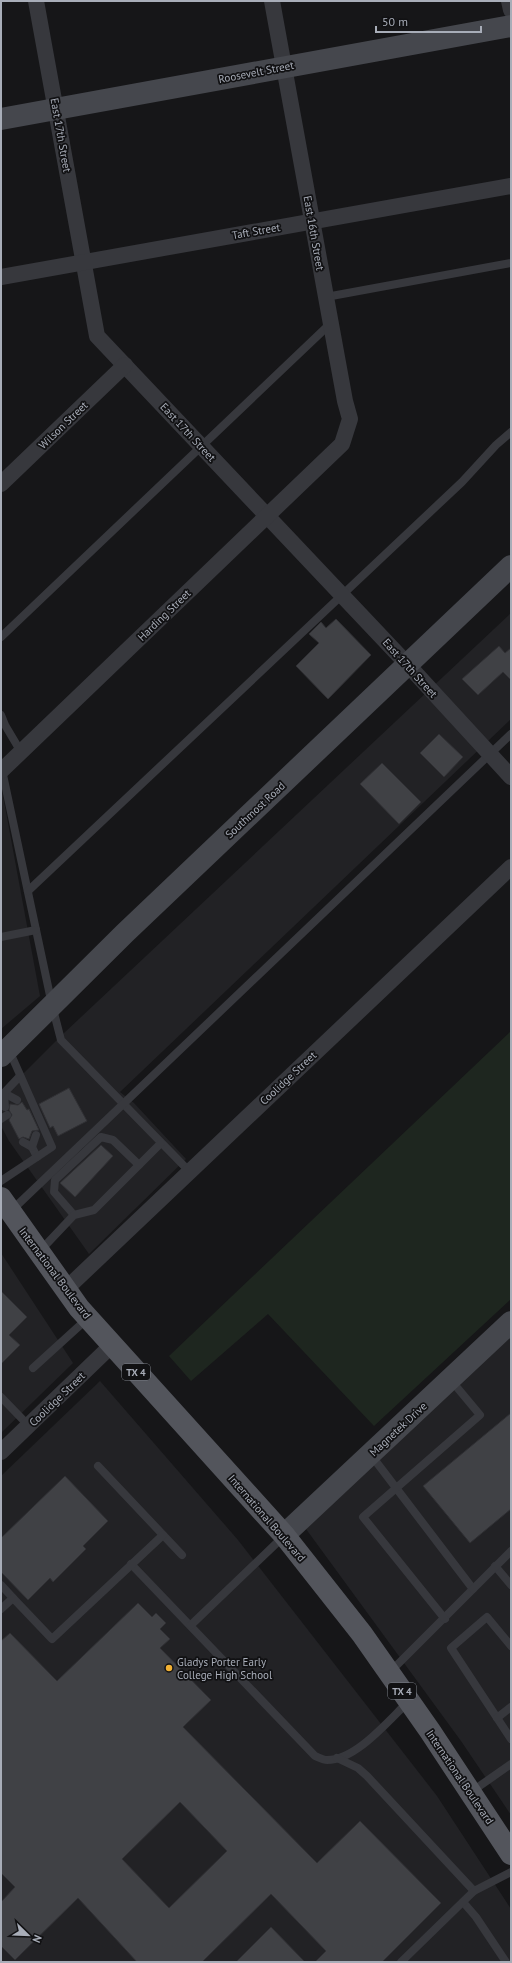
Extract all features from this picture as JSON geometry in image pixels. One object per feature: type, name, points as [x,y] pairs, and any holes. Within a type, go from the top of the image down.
[{"type":"main road","name":"International Boulevard","points":[[6,1205],[88,1318],[284,1535],[362,1634],[409,1701],[511,1854]]},
{"type":"street","name":"East 17th Street","points":[[36,1],[83,262],[98,336],[408,665],[511,777]]},
{"type":"street","name":"East 16th Street","points":[[272,1],[326,297],[350,419],[342,444],[328,458]]},
{"type":"street","points":[[509,1],[511,10]]},
{"type":"street","name":"Roosevelt Street","points":[[1,119],[511,26]]},
{"type":"street","name":"Taft Street","points":[[1,277],[511,186]]},
{"type":"street","name":"Wilson Street","points":[[1,484],[125,365]]},
{"type":"street","name":"Harding Street","points":[[2,771],[328,458]]},
{"type":"street","name":"Southmost Road","points":[[5,1052],[125,932],[511,566]]},
{"type":"street","name":"Coolidge Street","points":[[66,1289],[511,867]]},
{"type":"street","name":"Magnetek Drive","points":[[284,1535],[511,1322]]},
{"type":"street","name":"Coolidge Street","points":[[1,1452],[112,1345]]},
{"type":"lane","points":[[326,297],[511,264]]},
{"type":"lane","points":[[1,637],[331,323]]},
{"type":"lane","points":[[28,891],[462,482],[496,445],[511,432]]},
{"type":"lane","points":[[1,715],[5,726],[21,752]]},
{"type":"lane","points":[[52,1177],[123,1104],[511,734]]},
{"type":"lane","points":[[2,771],[52,1005],[61,1040],[190,1172]]},
{"type":"lane","points":[[1,937],[36,930]]},
{"type":"lane","points":[[1,1181],[52,1147],[20,1076],[5,1052]]},
{"type":"lane","points":[[4,1114],[4,1093],[20,1076]]},
{"type":"lane","points":[[4,1093],[17,1100]]},
{"type":"lane","points":[[32,1147],[36,1136]]},
{"type":"lane","points":[[6,1205],[52,1177],[100,1137],[113,1140],[139,1165]]},
{"type":"lane","points":[[23,1142],[32,1147],[37,1157]]},
{"type":"lane","points":[[39,1252],[74,1215],[94,1210],[161,1143]]},
{"type":"lane","points":[[52,1177],[54,1192],[74,1215]]},
{"type":"lane","points":[[34,1368],[88,1318]]},
{"type":"lane","points":[[445,1618],[363,1517],[396,1490],[480,1415],[450,1380]]},
{"type":"lane","points":[[1,1397],[29,1426]]},
{"type":"lane","points":[[370,1455],[474,1589]]},
{"type":"lane","points":[[98,1466],[182,1555]]},
{"type":"lane","points":[[1,1585],[52,1639],[163,1535]]},
{"type":"lane","points":[[191,1625],[284,1535]]},
{"type":"lane","points":[[389,1673],[511,1551]]},
{"type":"lane","points":[[131,1564],[315,1756],[326,1760],[337,1758],[360,1746],[409,1701]]},
{"type":"lane","points":[[495,1566],[511,1585]]},
{"type":"lane","points":[[1,1609],[13,1598]]},
{"type":"lane","points":[[511,1646],[487,1617],[452,1648],[511,1739]]},
{"type":"lane","points":[[497,1718],[511,1707]]},
{"type":"lane","points":[[337,1758],[358,1768],[367,1776],[474,1891]]},
{"type":"lane","points":[[470,1792],[511,1764]]},
{"type":"lane","points":[[401,1962],[474,1891],[511,1872]]},
{"type":"lane","points":[[463,1902],[476,1917],[506,1962]]},
{"type":"shaded area","points":[[511,613],[511,719],[120,1092],[134,1103],[186,1159],[89,1254],[9,1141],[1,1126],[1,1096],[63,1034]]},
{"type":"shaded area","points":[[1,785],[40,996],[1,1029]]},
{"type":"shaded area","points":[[511,1031],[511,1299],[374,1426],[268,1314],[191,1381],[169,1356]]},
{"type":"shaded area","points":[[1,1253],[73,1363],[1,1433]]},
{"type":"shaded area","points":[[511,1332],[511,1815],[461,1741],[306,1529]]},
{"type":"shaded area","name":"Gladys Porter Early College High School","points":[[100,1381],[238,1540],[437,1796],[511,1909],[511,1962],[1,1962],[1,1476]]},
{"type":"building","points":[[336,619],[371,655],[328,699],[296,666],[319,643],[309,634],[321,622],[326,628]]},
{"type":"building","points":[[499,646],[505,653],[511,648],[511,680],[503,672],[478,695],[462,679]]},
{"type":"building","points":[[439,734],[463,757],[444,777],[420,753]]},
{"type":"building","points":[[382,763],[421,802],[399,824],[360,784]]},
{"type":"building","points":[[69,1088],[87,1121],[58,1136],[53,1126],[50,1128],[39,1104]]},
{"type":"building","points":[[22,1102],[27,1110],[29,1109],[39,1130],[32,1131],[29,1139],[23,1137],[19,1139],[9,1120],[12,1115],[9,1110],[10,1104],[18,1105]]},
{"type":"building","points":[[101,1145],[113,1156],[75,1197],[60,1183]]},
{"type":"building","points":[[1,1291],[27,1317],[9,1335],[20,1345],[1,1364]]},
{"type":"building","points":[[511,1413],[511,1509],[470,1543],[423,1486]]},
{"type":"building","points":[[65,1476],[108,1521],[83,1546],[86,1549],[53,1582],[50,1578],[28,1600],[1,1572],[1,1538]]},
{"type":"building","points":[[138,1603],[152,1617],[156,1613],[166,1623],[160,1629],[170,1639],[160,1648],[211,1700],[183,1727],[317,1863],[360,1821],[441,1903],[382,1962],[315,1962],[326,1951],[271,1894],[202,1962],[137,1962],[78,1898],[15,1960],[1,1946],[1,1902],[15,1887],[1,1873],[1,1641],[10,1633],[57,1681]],"holes":[[[180,1802],[227,1851],[169,1908],[122,1859]]]},
{"type":"building","points":[[271,1927],[305,1962],[236,1962]]},
{"type":"place","name":"Gladys Porter Early College High School","points":[[169,1668]]}]
